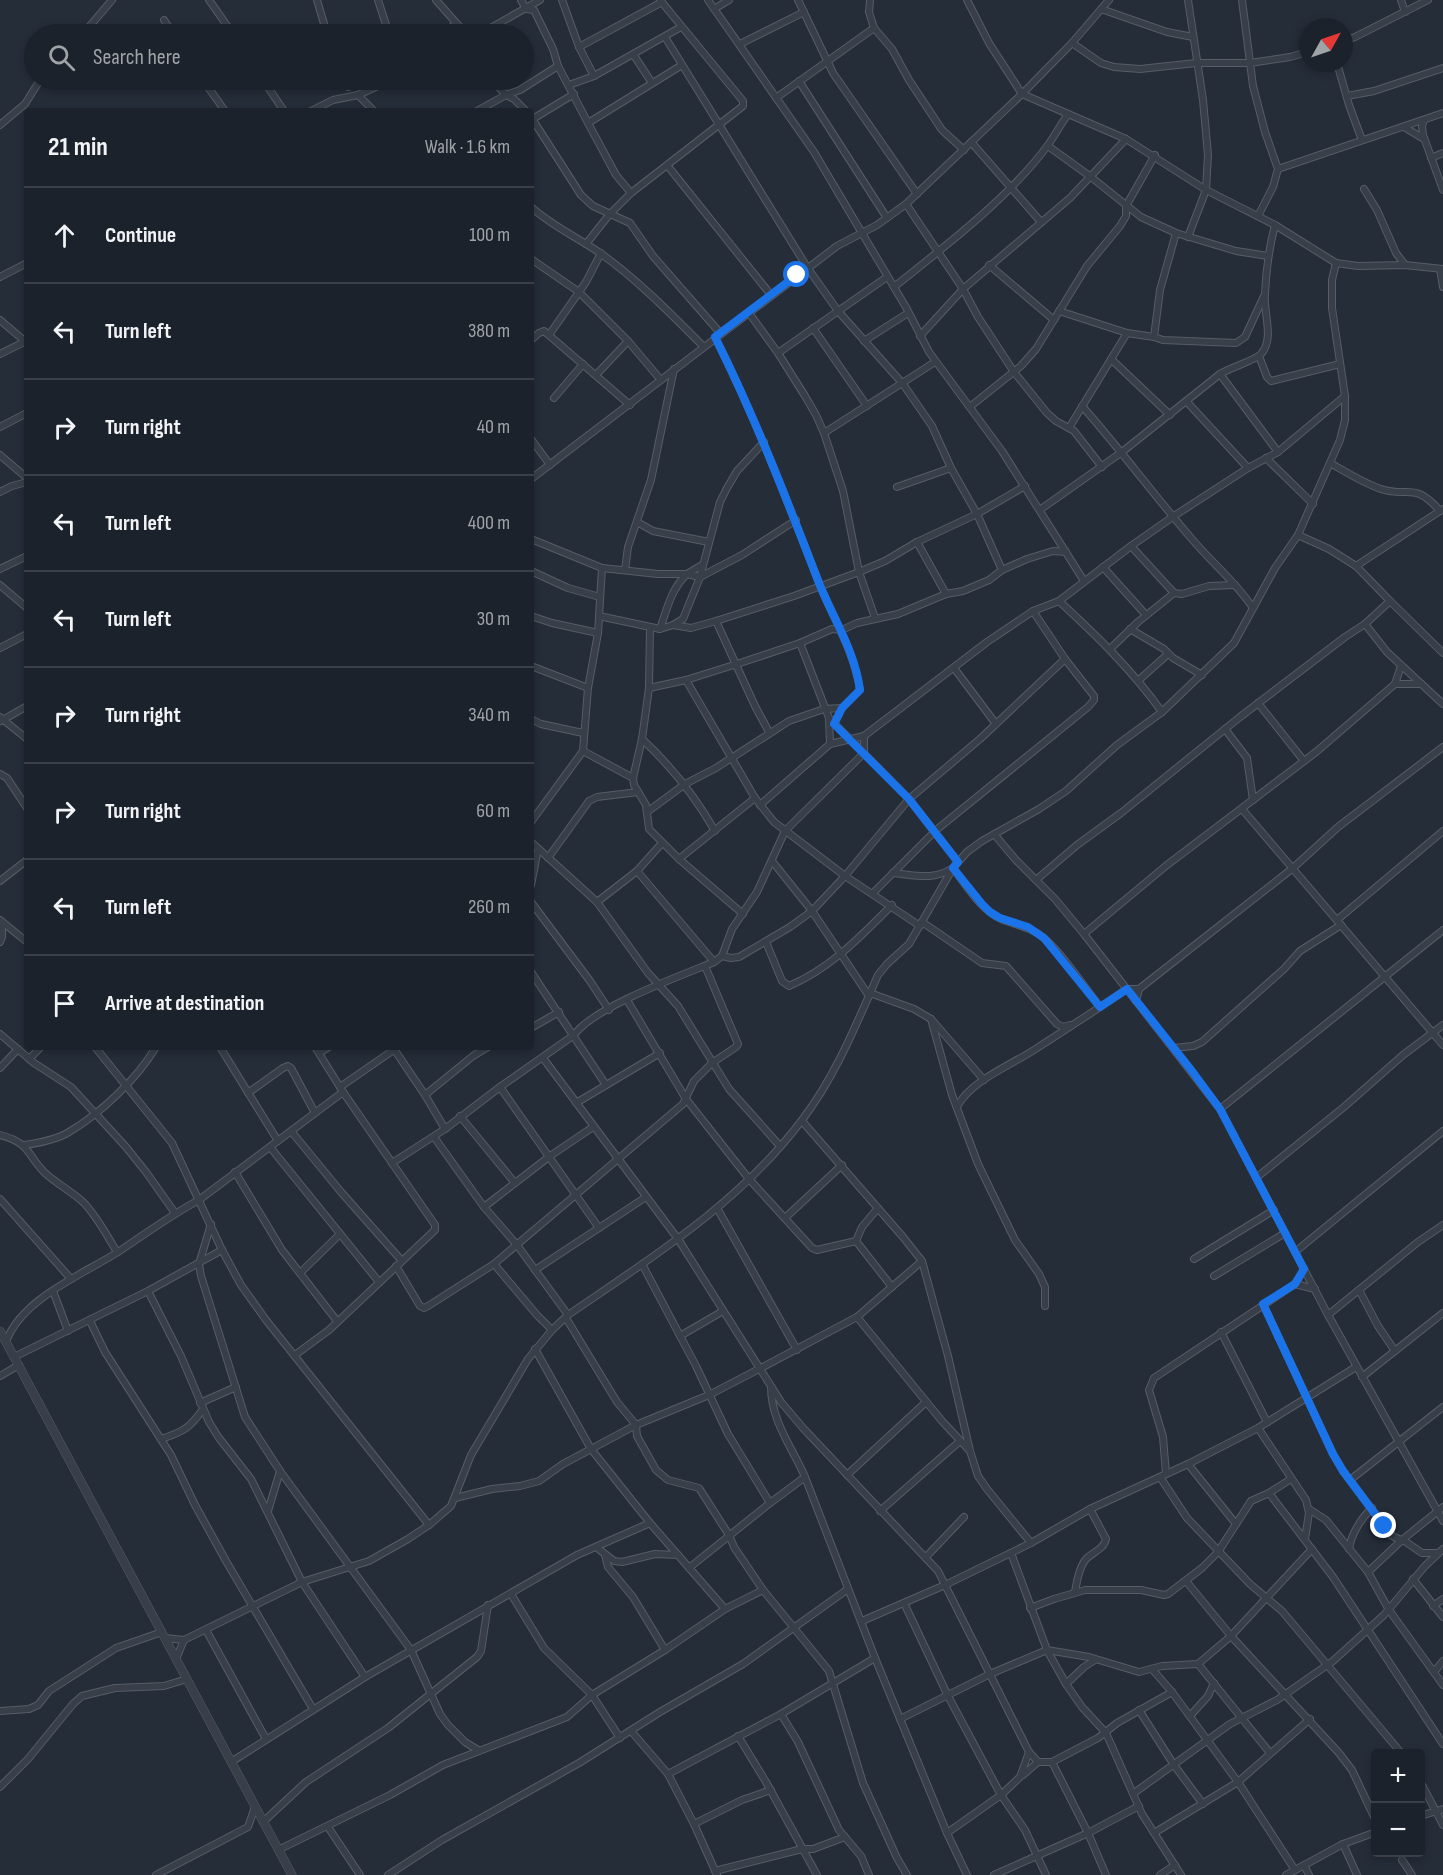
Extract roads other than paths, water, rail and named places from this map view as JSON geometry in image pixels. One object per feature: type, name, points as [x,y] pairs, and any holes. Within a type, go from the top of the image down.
[{"type":"street","points":[[92,24],[112,0]]},
{"type":"street","points":[[209,0],[226,24]]},
{"type":"street","points":[[317,0],[324,24]]},
{"type":"street","points":[[378,0],[386,24]]},
{"type":"street","points":[[436,0],[457,24]]},
{"type":"street","points":[[521,0],[526,9]]},
{"type":"street","points":[[498,24],[540,0]]},
{"type":"street","points":[[562,0],[579,46],[594,76]]},
{"type":"street","points":[[708,0],[824,169],[894,287],[935,362],[971,406],[1041,509],[1084,581]]},
{"type":"street","points":[[714,9],[729,0]]},
{"type":"street","points":[[798,0],[843,89],[917,194]]},
{"type":"street","points":[[870,0],[869,12],[874,28],[892,50],[942,130],[964,150]]},
{"type":"street","points":[[967,0],[989,43],[1022,94],[1126,139],[1155,155],[1206,190],[1275,225],[1336,262],[1358,266],[1405,265],[1441,269],[1443,287]]},
{"type":"street","points":[[534,477],[807,267],[906,204],[1022,94],[1072,43],[1109,0]]},
{"type":"street","points":[[1188,0],[1207,135],[1206,190],[1188,237]]},
{"type":"street","points":[[1242,0],[1253,86],[1278,169],[1273,187],[1258,216]]},
{"type":"street","points":[[1401,0],[1405,12]]},
{"type":"street","points":[[1353,37],[1428,0]]},
{"type":"street","points":[[579,46],[661,1],[743,101],[743,106],[631,193],[609,215],[586,244]]},
{"type":"street","points":[[526,9],[534,10],[558,66],[588,123],[616,175],[631,193]]},
{"type":"street","points":[[1101,9],[1159,29],[1193,37]]},
{"type":"street","points":[[740,44],[804,12]]},
{"type":"street","points":[[164,20],[167,24]]},
{"type":"street","points":[[569,86],[594,76],[681,27]]},
{"type":"street","points":[[776,98],[874,28]]},
{"type":"street","points":[[665,37],[807,267],[838,311],[903,384],[932,426],[951,468],[977,514],[1002,570]]},
{"type":"street","points":[[1072,43],[1101,63],[1114,67],[1140,69],[1196,63],[1250,63],[1299,54]]},
{"type":"street","points":[[633,54],[652,82]]},
{"type":"street","points":[[588,123],[682,64]]},
{"type":"street","points":[[534,81],[558,66]]},
{"type":"street","points":[[1347,96],[1374,91],[1443,68]]},
{"type":"street","points":[[1340,72],[1362,140]]},
{"type":"street","points":[[799,81],[887,218]]},
{"type":"street","points":[[0,125],[25,104],[34,90]]},
{"type":"street","points":[[210,90],[223,108]]},
{"type":"street","points":[[270,90],[282,108]]},
{"type":"street","points":[[316,108],[333,100],[358,95],[369,90]]},
{"type":"street","points":[[501,90],[523,108]]},
{"type":"street","points":[[482,108],[520,90]]},
{"type":"street","points":[[534,117],[574,94]]},
{"type":"street","points":[[358,95],[371,108]]},
{"type":"street","points":[[1278,169],[1443,113]]},
{"type":"street","points":[[894,287],[938,252],[1011,186],[1048,146],[1068,114]]},
{"type":"street","points":[[1424,120],[1422,126],[1425,139],[1443,190]]},
{"type":"street","points":[[534,121],[580,195],[609,215],[630,223],[653,256],[718,335],[796,520],[820,586],[842,630],[860,690],[842,708],[834,724]]},
{"type":"street","points":[[1404,127],[1425,139]]},
{"type":"street","points":[[920,336],[963,289],[1070,198],[1126,139]]},
{"type":"street","points":[[971,142],[1041,222]]},
{"type":"street","points":[[1048,146],[1141,217],[1188,237],[1236,251],[1268,256]]},
{"type":"street","points":[[1431,158],[1443,153]]},
{"type":"street","points":[[971,406],[1021,366],[1036,349],[1087,266],[1120,226],[1126,216],[1126,206],[1155,155]]},
{"type":"street","points":[[667,165],[771,295]]},
{"type":"street","points":[[1364,189],[1377,210],[1396,253],[1405,265]]},
{"type":"street","points":[[906,204],[963,289],[978,317],[1014,372],[1047,413],[1082,440],[1101,467]]},
{"type":"street","points":[[534,210],[543,218],[600,253],[654,297],[703,346]]},
{"type":"street","points":[[1041,509],[1122,452],[1232,366],[1259,356],[1266,345],[1268,325],[1264,296],[1268,256],[1275,225]]},
{"type":"street","points":[[1154,337],[1160,290],[1176,233]]},
{"type":"street","points":[[549,335],[579,292],[600,253]]},
{"type":"street","points":[[534,261],[579,292],[628,341],[660,380]]},
{"type":"street","points":[[0,1711],[30,1709],[38,1705],[49,1691],[116,1648],[163,1635],[184,1640],[302,1582],[369,1561],[388,1552],[429,1525],[451,1506],[462,1473],[471,1455],[536,1349],[552,1330],[567,1316],[678,1239],[717,1208],[749,1179],[802,1121],[833,1073],[878,975],[909,944],[953,868],[967,852],[1066,791],[1117,744],[1162,712],[1234,643],[1275,568],[1298,535],[1330,463],[1345,420],[1345,396],[1332,308],[1332,280],[1336,262]]},
{"type":"street","points":[[0,277],[24,265]]},
{"type":"street","points":[[989,265],[1054,320]]},
{"type":"street","points":[[778,353],[887,277]]},
{"type":"street","points":[[1059,311],[1127,333],[1163,340],[1239,343],[1245,337],[1264,296]]},
{"type":"street","points":[[749,313],[778,353],[816,415],[824,433],[843,491],[859,572],[875,618]]},
{"type":"street","points":[[864,341],[908,313]]},
{"type":"street","points":[[0,320],[24,339]]},
{"type":"street","points":[[813,328],[867,406]]},
{"type":"street","points":[[534,337],[544,331],[630,405]]},
{"type":"street","points":[[1069,428],[1127,333]]},
{"type":"street","points":[[596,375],[628,341]]},
{"type":"street","points":[[0,354],[24,342]]},
{"type":"street","points":[[1259,356],[1267,377],[1271,381],[1340,364]]},
{"type":"street","points":[[1111,358],[1170,415]]},
{"type":"street","points":[[824,433],[935,362]]},
{"type":"street","points":[[554,398],[583,364]]},
{"type":"street","points":[[625,570],[627,547],[653,469],[674,369]]},
{"type":"street","points":[[1220,375],[1278,452]]},
{"type":"street","points":[[760,805],[830,744],[864,736],[1034,611],[1059,601],[1174,516],[1248,468],[1278,452],[1345,396]]},
{"type":"street","points":[[1187,402],[1248,468]]},
{"type":"street","points":[[1082,406],[1122,452],[1190,538],[1245,596],[1253,608]]},
{"type":"street","points":[[0,427],[24,415]]},
{"type":"street","points":[[599,616],[660,629],[683,619],[700,577],[720,502],[737,471],[764,442]]},
{"type":"street","points":[[534,443],[550,465]]},
{"type":"street","points":[[0,455],[24,477]]},
{"type":"street","points":[[1266,458],[1313,504]]},
{"type":"street","points":[[1330,463],[1377,488],[1422,494],[1441,510],[1356,566]]},
{"type":"street","points":[[897,487],[951,468]]},
{"type":"street","points":[[0,492],[24,481]]},
{"type":"street","points":[[673,625],[691,628],[716,621],[859,572],[977,514],[1025,486]]},
{"type":"street","points":[[534,540],[602,568],[700,577],[742,555],[796,520]]},
{"type":"street","points":[[637,522],[653,531],[709,542]]},
{"type":"street","points":[[1298,535],[1329,549],[1356,566],[1443,652]]},
{"type":"street","points":[[917,542],[946,594]]},
{"type":"street","points":[[649,688],[686,680],[737,664],[800,643],[832,629],[842,630],[858,622],[898,614],[946,594],[963,591],[988,580],[1002,570],[1053,551],[1061,543]]},
{"type":"street","points":[[1131,546],[1174,593],[1182,594],[1209,586],[1235,585]]},
{"type":"street","points":[[1053,551],[1066,552]]},
{"type":"street","points":[[0,569],[24,557]]},
{"type":"street","points":[[660,629],[677,585],[687,574],[702,565]]},
{"type":"street","points":[[1103,567],[1146,615]]},
{"type":"street","points":[[534,818],[583,751],[588,688],[598,633],[602,568]]},
{"type":"street","points":[[534,572],[568,588],[600,597]]},
{"type":"street","points":[[0,585],[24,605]]},
{"type":"street","points":[[1110,649],[1146,615],[1174,593]]},
{"type":"street","points":[[1245,596],[1260,594]]},
{"type":"street","points":[[1059,601],[1139,680],[1162,712]]},
{"type":"street","points":[[1036,880],[1077,845],[1121,813],[1258,703],[1365,624],[1390,601]]},
{"type":"street","points":[[873,893],[935,831],[1092,703],[1094,696],[1065,659],[1034,611]]},
{"type":"street","points":[[534,617],[598,633]]},
{"type":"street","points":[[716,621],[769,732]]},
{"type":"street","points":[[1365,624],[1387,652],[1443,707]]},
{"type":"street","points":[[650,627],[649,688],[642,739],[633,778],[646,805],[649,829],[679,859],[743,914]]},
{"type":"street","points":[[1130,629],[1202,675]]},
{"type":"street","points":[[0,648],[24,636]]},
{"type":"street","points":[[800,643],[829,718],[909,799],[958,862]]},
{"type":"street","points":[[1139,680],[1168,654]]},
{"type":"street","points":[[722,956],[739,957],[812,911],[845,876],[909,799],[996,724],[1065,659]]},
{"type":"street","points":[[1084,934],[1167,865],[1304,761],[1395,684],[1401,666]]},
{"type":"street","points":[[534,667],[588,688]]},
{"type":"street","points":[[954,668],[996,724]]},
{"type":"street","points":[[686,680],[754,798],[785,831],[845,876],[982,963],[1006,966],[1057,1024],[1063,1027],[1076,1023]]},
{"type":"street","points":[[1395,684],[1421,684]]},
{"type":"street","points":[[1258,703],[1304,761]]},
{"type":"street","points":[[24,707],[1,720],[24,738]]},
{"type":"street","points":[[647,812],[685,784],[789,721],[824,709],[842,708]]},
{"type":"street","points":[[829,718],[830,744]]},
{"type":"street","points":[[534,720],[584,733]]},
{"type":"street","points":[[1225,729],[1247,758],[1253,800]]},
{"type":"street","points":[[392,1163],[434,1137],[574,1035],[588,1021],[659,985],[714,962],[722,956],[732,929],[758,892],[785,831],[864,753],[864,736]]},
{"type":"street","points":[[642,739],[662,757],[685,784],[715,831]]},
{"type":"street","points":[[1136,1001],[1139,989],[1293,868],[1346,820],[1443,747]]},
{"type":"street","points":[[583,751],[633,778]]},
{"type":"street","points":[[0,774],[8,778],[24,803]]},
{"type":"street","points":[[548,858],[589,801],[597,796],[638,792]]},
{"type":"street","points":[[679,859],[754,798]]},
{"type":"street","points":[[1242,809],[1443,1045]]},
{"type":"street","points":[[1174,1048],[1193,1046],[1202,1042],[1284,969],[1300,951],[1339,922],[1443,831]]},
{"type":"street","points":[[994,834],[1015,860],[1056,898],[1220,1109],[1356,1367],[1440,1509],[1443,1521]]},
{"type":"street","points":[[597,902],[637,872],[662,843]]},
{"type":"street","points":[[534,845],[597,902],[659,985],[678,1005],[729,1089],[780,1146]]},
{"type":"street","points":[[534,870],[538,849]]},
{"type":"street","points":[[772,861],[812,911],[840,956],[869,994],[914,1009],[931,1019],[984,1080]]},
{"type":"street","points":[[0,881],[24,862]]},
{"type":"street","points":[[893,873],[934,877],[953,868]]},
{"type":"street","points":[[953,868],[990,912],[1000,918],[1028,927],[1044,938],[1100,1007]]},
{"type":"street","points":[[637,872],[714,962]]},
{"type":"street","points":[[765,942],[783,981],[789,986],[821,970],[840,956],[892,905]]},
{"type":"street","points":[[534,906],[609,1010]]},
{"type":"street","points":[[0,942],[1,921]]},
{"type":"street","points":[[1,921],[24,940]]},
{"type":"street","points":[[1220,1109],[1443,930]]},
{"type":"street","points":[[396,1266],[420,1306],[424,1308],[428,1306],[494,1264],[683,1104],[688,1089],[694,1081],[712,1063],[738,1044],[705,966]]},
{"type":"street","points":[[534,981],[559,1012],[606,1085]]},
{"type":"street","points":[[957,1107],[965,1095],[984,1080],[1127,989],[1139,989]]},
{"type":"street","points":[[627,1000],[686,1099],[749,1179],[812,1248],[817,1250],[856,1241]]},
{"type":"street","points":[[534,1026],[559,1012]]},
{"type":"street","points":[[931,1019],[948,1081],[978,1164],[1015,1240],[1039,1274],[1045,1287],[1045,1306]]},
{"type":"street","points":[[1256,1178],[1344,1107],[1403,1055],[1443,1025]]},
{"type":"street","points":[[0,1034],[29,1059],[64,1082],[96,1113],[146,1172],[175,1213]]},
{"type":"street","points":[[0,1068],[18,1048]]},
{"type":"street","points":[[29,1059],[38,1050]]},
{"type":"street","points":[[97,1050],[172,1143],[241,1285],[266,1320],[429,1525]]},
{"type":"street","points":[[24,1145],[40,1143],[67,1134],[96,1113],[125,1086],[154,1050]]},
{"type":"street","points":[[222,1050],[278,1141]]},
{"type":"street","points":[[296,1355],[329,1330],[435,1230],[435,1225],[342,1090],[318,1050]]},
{"type":"street","points":[[320,1053],[324,1050]]},
{"type":"street","points":[[6,1342],[17,1320],[53,1291],[199,1200],[315,1113],[393,1050]]},
{"type":"street","points":[[397,1050],[445,1129]]},
{"type":"street","points":[[425,1095],[483,1050]]},
{"type":"street","points":[[576,1103],[660,1053]]},
{"type":"street","points":[[543,1058],[678,1239],[771,1387],[803,1428],[938,1571],[1029,1752],[1038,1762]]},
{"type":"street","points":[[248,1093],[288,1066],[315,1113]]},
{"type":"street","points":[[500,1087],[599,1228]]},
{"type":"street","points":[[460,1116],[515,1183]]},
{"type":"street","points":[[802,1121],[922,1261],[978,1476],[1031,1543]]},
{"type":"street","points":[[484,1208],[550,1156],[593,1126]]},
{"type":"street","points":[[291,1131],[402,1261]]},
{"type":"street","points":[[1295,1252],[1443,1131]]},
{"type":"street","points":[[0,1135],[17,1140],[24,1145],[46,1174],[88,1208],[117,1252]]},
{"type":"street","points":[[434,1137],[484,1208],[517,1245],[567,1316],[617,1402],[636,1425],[637,1436],[656,1470],[668,1480],[699,1488],[763,1590],[824,1663],[834,1684],[863,1783],[907,1875]]},
{"type":"street","points":[[35,1158],[40,1143]]},
{"type":"street","points":[[270,1147],[379,1282]]},
{"type":"street","points":[[785,1218],[842,1165]]},
{"type":"street","points":[[235,1172],[282,1250],[337,1321]]},
{"type":"street","points":[[535,1270],[646,1197]]},
{"type":"street","points":[[0,1198],[71,1279]]},
{"type":"street","points":[[717,1208],[797,1350]]},
{"type":"street","points":[[856,1241],[862,1227],[878,1208]]},
{"type":"street","points":[[1194,1259],[1274,1210]]},
{"type":"street","points":[[211,1224],[200,1264],[203,1289],[245,1417],[280,1471],[411,1650],[440,1714],[465,1742],[478,1750]]},
{"type":"street","points":[[1328,1315],[1443,1225]]},
{"type":"street","points":[[1214,1276],[1285,1233]]},
{"type":"street","points":[[300,1273],[340,1234]]},
{"type":"street","points":[[856,1241],[892,1287]]},
{"type":"street","points":[[14,1357],[148,1291],[222,1250]]},
{"type":"street","points":[[455,1498],[539,1481],[563,1464],[636,1425],[709,1395],[857,1317],[922,1261]]},
{"type":"street","points":[[494,1264],[552,1330]]},
{"type":"street","points":[[642,1264],[728,1434],[770,1503]]},
{"type":"street","points":[[1304,1269],[1295,1284],[1154,1378],[1150,1395],[1163,1437],[1163,1476],[1187,1518],[1218,1552],[1282,1611],[1398,1749]]},
{"type":"street","points":[[1295,1284],[1315,1289]]},
{"type":"street","points":[[1359,1290],[1378,1326],[1395,1351]]},
{"type":"street","points":[[53,1291],[69,1331]]},
{"type":"street","points":[[148,1291],[219,1438],[251,1479],[302,1582],[366,1677]]},
{"type":"street","points":[[1263,1304],[1333,1454],[1350,1480],[1392,1536],[1422,1553],[1441,1551]]},
{"type":"street","points":[[680,1336],[723,1311]]},
{"type":"street","points":[[1362,1377],[1443,1313]]},
{"type":"street","points":[[857,1317],[926,1402],[970,1451]]},
{"type":"street","points":[[90,1320],[105,1352],[176,1464],[195,1505],[313,1709]]},
{"type":"street","points":[[0,1331],[292,1875]]},
{"type":"street","points":[[1221,1332],[1267,1422]]},
{"type":"street","points":[[536,1349],[591,1449],[650,1523],[725,1609]]},
{"type":"street","points":[[0,1376],[19,1365]]},
{"type":"street","points":[[862,1621],[945,1585],[1031,1543],[1090,1509],[1188,1464],[1258,1428],[1356,1367]]},
{"type":"street","points":[[161,1439],[183,1432],[190,1427],[202,1406],[236,1387]]},
{"type":"street","points":[[771,1387],[775,1418],[805,1477],[862,1621],[874,1658],[947,1833],[968,1875]]},
{"type":"street","points":[[847,1475],[926,1402]]},
{"type":"street","points":[[1350,1480],[1443,1407]]},
{"type":"street","points":[[1258,1428],[1301,1492],[1309,1509],[1305,1539]]},
{"type":"street","points":[[880,1511],[960,1441]]},
{"type":"street","points":[[1188,1464],[1236,1524]]},
{"type":"street","points":[[268,1511],[280,1471]]},
{"type":"street","points":[[689,1568],[805,1477]]},
{"type":"street","points":[[1030,1608],[1075,1592],[1097,1589],[1141,1590],[1164,1595],[1186,1581],[1218,1552],[1251,1501],[1291,1479]]},
{"type":"street","points":[[1269,1493],[1334,1577],[1442,1739]]},
{"type":"street","points":[[1349,1549],[1351,1536],[1357,1530],[1362,1517],[1372,1508]]},
{"type":"street","points":[[1075,1592],[1081,1567],[1086,1559],[1105,1544],[1106,1539],[1090,1509]]},
{"type":"street","points":[[1309,1509],[1326,1520],[1368,1572],[1389,1610],[1443,1685]]},
{"type":"street","points":[[1368,1572],[1440,1509]]},
{"type":"street","points":[[926,1557],[964,1517]]},
{"type":"street","points":[[231,1762],[366,1677],[577,1554],[650,1523]]},
{"type":"street","points":[[1339,1536],[1351,1536]]},
{"type":"street","points":[[596,1547],[614,1561],[622,1562],[655,1554],[678,1555]]},
{"type":"street","points":[[900,1719],[990,1674],[1047,1650],[1082,1655],[1139,1672],[1178,1664],[1198,1664],[1231,1636],[1312,1549]]},
{"type":"street","points":[[1134,1793],[1208,1740],[1285,1694],[1326,1665],[1368,1631],[1389,1610],[1413,1579],[1441,1551]]},
{"type":"street","points":[[1011,1553],[1047,1650],[1066,1684],[1088,1714],[1106,1733],[1139,1806],[1181,1875]]},
{"type":"street","points":[[1422,1553],[1425,1566]]},
{"type":"street","points":[[605,1555],[608,1567],[633,1597],[664,1650]]},
{"type":"street","points":[[615,1577],[622,1562]]},
{"type":"street","points":[[1413,1579],[1443,1617]]},
{"type":"street","points":[[1186,1581],[1231,1636],[1310,1719],[1352,1770],[1371,1810]]},
{"type":"street","points":[[388,1875],[442,1840],[743,1664],[848,1589]]},
{"type":"street","points":[[278,1850],[328,1827],[443,1765],[567,1717],[592,1695],[725,1609],[763,1590]]},
{"type":"street","points":[[511,1594],[544,1648],[592,1695],[620,1738]]},
{"type":"street","points":[[1433,1606],[1443,1599]]},
{"type":"street","points":[[904,1603],[948,1696],[1001,1795],[1024,1830],[1046,1875]]},
{"type":"street","points":[[263,1822],[306,1782],[388,1728],[479,1655],[489,1605]]},
{"type":"street","points":[[206,1630],[266,1739]]},
{"type":"street","points":[[176,1659],[184,1640]]},
{"type":"street","points":[[668,1774],[781,1714],[874,1658]]},
{"type":"street","points":[[1066,1684],[1095,1660]]},
{"type":"street","points":[[1434,1672],[1443,1660]]},
{"type":"street","points":[[1198,1664],[1240,1719],[1270,1753]]},
{"type":"street","points":[[1152,1668],[1238,1782],[1295,1870]]},
{"type":"street","points":[[0,1787],[28,1760],[82,1696],[115,1688],[164,1686],[187,1679]]},
{"type":"street","points":[[1190,1716],[1208,1696],[1214,1683]]},
{"type":"street","points":[[947,1833],[1001,1795],[1038,1762],[1052,1762],[1106,1733],[1116,1723],[1172,1692]]},
{"type":"street","points":[[1139,1710],[1203,1804]]},
{"type":"street","points":[[781,1714],[798,1742],[839,1830],[861,1856],[869,1875]]},
{"type":"street","points":[[1154,1833],[1238,1782],[1310,1719]]},
{"type":"street","points":[[631,1731],[668,1774],[716,1873],[802,1849],[813,1849],[845,1837]]},
{"type":"street","points":[[738,1736],[771,1790],[817,1875]]},
{"type":"street","points":[[1020,1777],[1029,1752]]},
{"type":"street","points":[[1052,1762],[1088,1833],[1106,1875]]},
{"type":"street","points":[[1425,1788],[1440,1810],[1443,1825]]},
{"type":"street","points":[[694,1824],[742,1800],[771,1790]]},
{"type":"street","points":[[994,1875],[1088,1833],[1139,1806]]},
{"type":"street","points":[[156,1875],[248,1827],[255,1807]]},
{"type":"street","points":[[1425,1814],[1440,1810]]},
{"type":"street","points":[[328,1827],[360,1875]]},
{"type":"street","points":[[1286,1875],[1343,1844],[1371,1834]]},
{"type":"street","points":[[1343,1844],[1357,1875]]},
{"type":"street","points":[[1402,1860],[1412,1875]]},
{"type":"street","points":[[1160,1875],[1175,1865]]},
{"type":"street","points":[[1304,1865],[1309,1875]]}]
